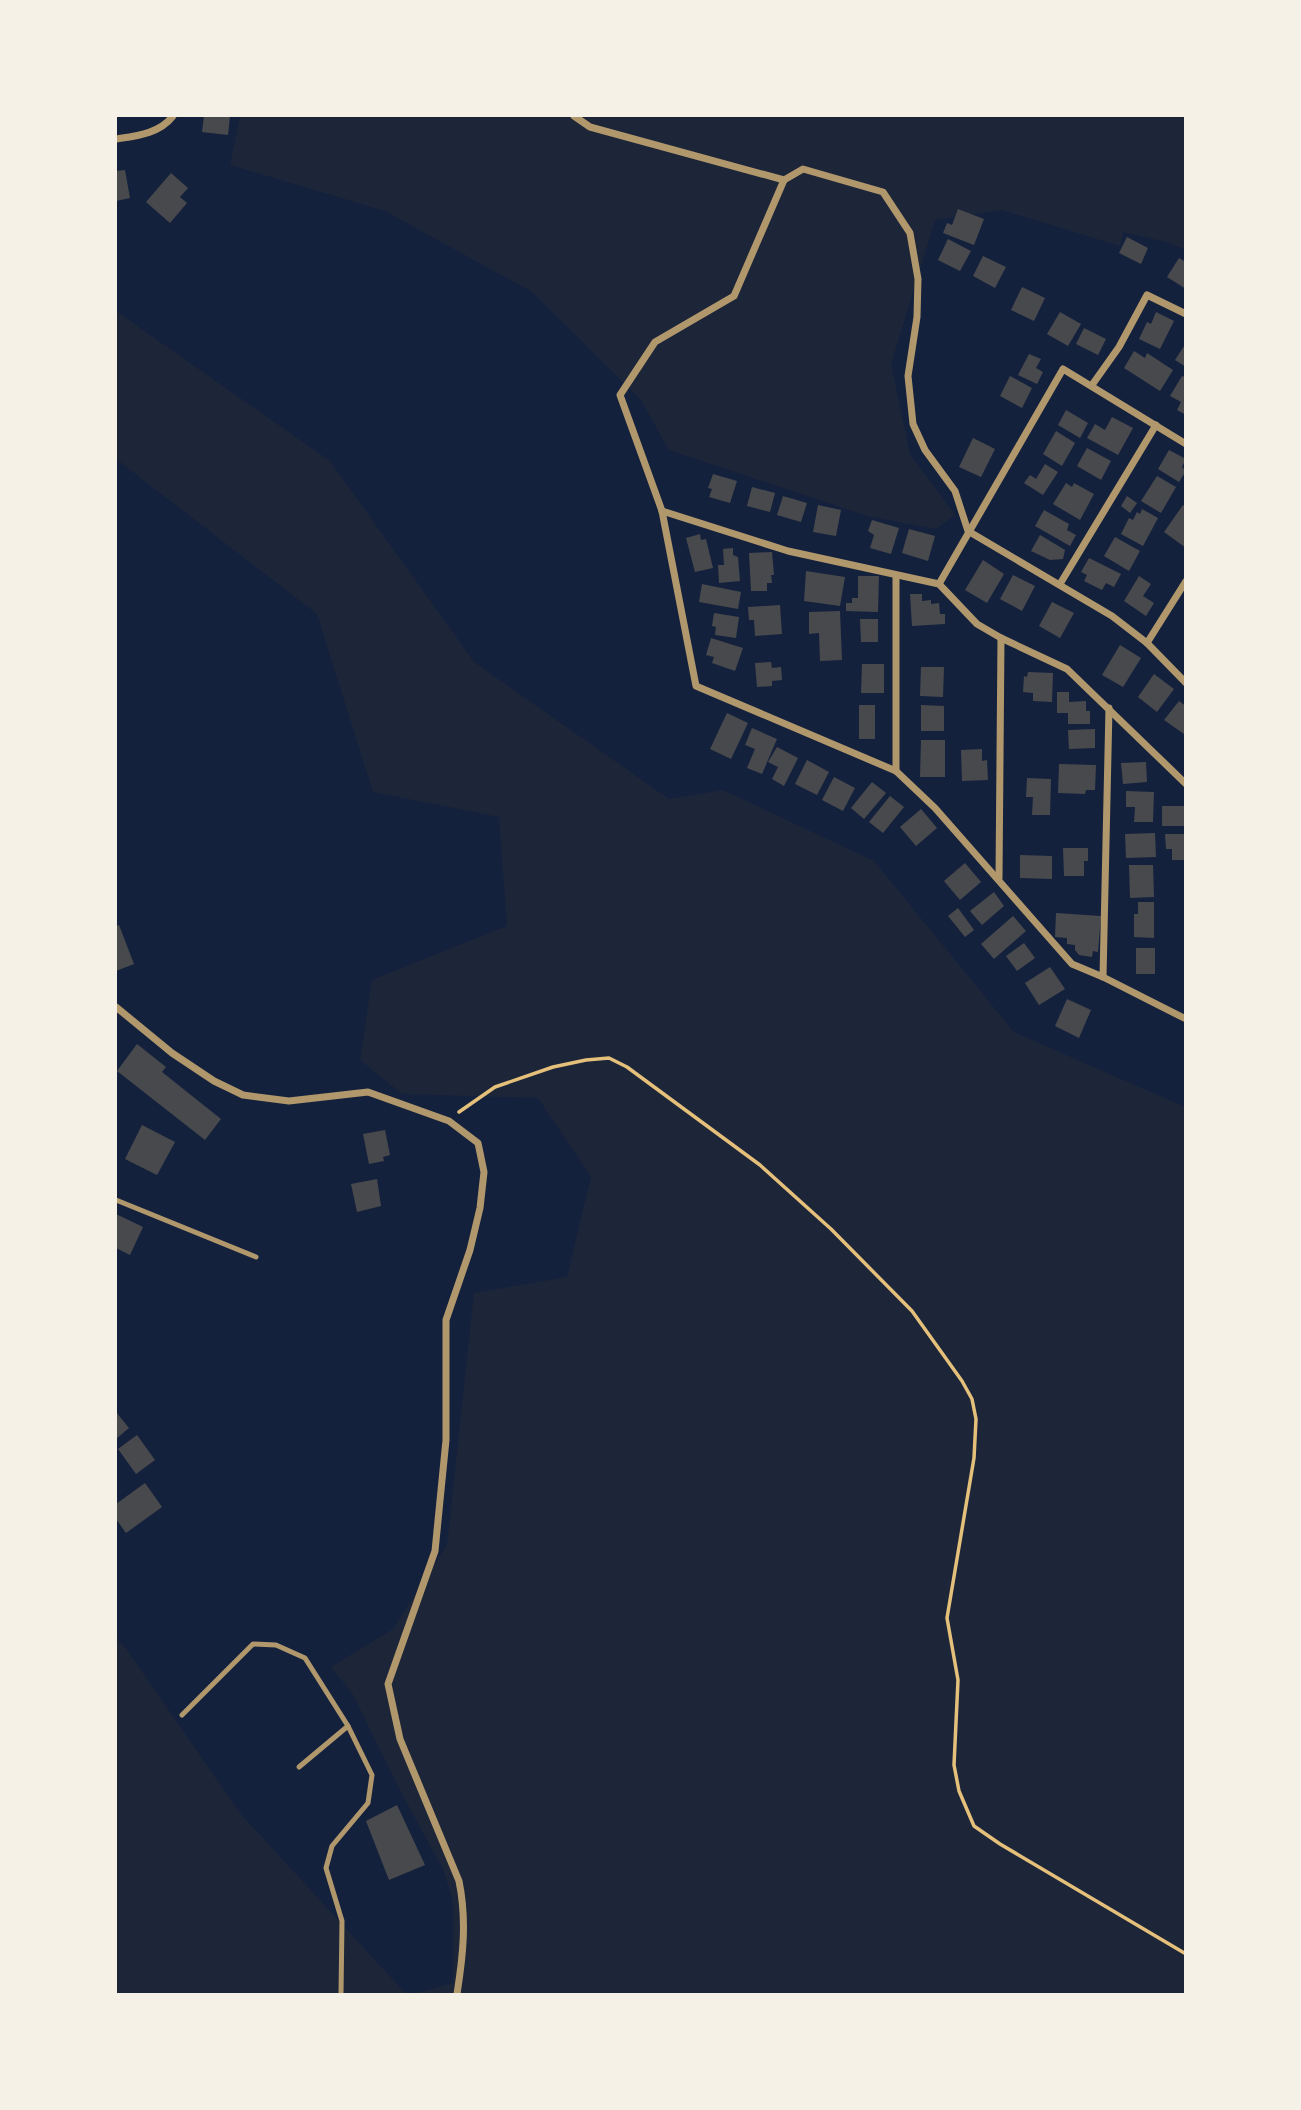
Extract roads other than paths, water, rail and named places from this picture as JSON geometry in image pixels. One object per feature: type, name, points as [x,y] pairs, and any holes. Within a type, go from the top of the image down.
[{"type":"street","points":[[116,139],[143,136],[173,116]]},
{"type":"street","points":[[573,116],[590,127],[784,180]]},
{"type":"street","points":[[1185,683],[1147,643],[1112,616],[968,531],[956,491],[925,450],[913,425],[908,376],[917,317],[918,279],[910,233],[883,192],[803,169],[784,180],[734,296],[655,342],[620,395],[662,511],[696,686],[897,771],[999,878],[1072,964],[1103,976],[1185,1019]]},
{"type":"street","points":[[1091,385],[1119,347],[1147,295],[1185,314]]},
{"type":"street","points":[[939,584],[1063,369],[1185,444]]},
{"type":"street","points":[[1060,584],[1156,425]]},
{"type":"street","points":[[662,511],[788,551],[939,584],[977,624],[1067,669],[1185,785]]},
{"type":"street","points":[[896,576],[897,771]]},
{"type":"street","points":[[1147,643],[1185,581]]},
{"type":"street","points":[[999,878],[1001,638]]},
{"type":"street","points":[[1103,976],[1109,708]]},
{"type":"street","points":[[116,1007],[182,1060],[214,1081],[243,1095],[289,1101],[368,1092],[449,1121],[478,1143],[484,1172],[480,1208],[470,1251],[446,1321],[446,1440],[435,1551],[388,1684],[400,1739],[459,1881],[464,1906],[464,1945],[458,1991]]},
{"type":"lane","points":[[116,1200],[256,1257]]},
{"type":"lane","points":[[181,1715],[253,1644],[265,1644],[276,1645],[305,1658],[348,1726],[372,1775],[368,1803],[332,1846],[326,1868],[342,1921],[341,1994]]},
{"type":"lane","points":[[299,1767],[348,1726]]},
{"type":"lane","points":[[451,1994],[458,1991]]}]
